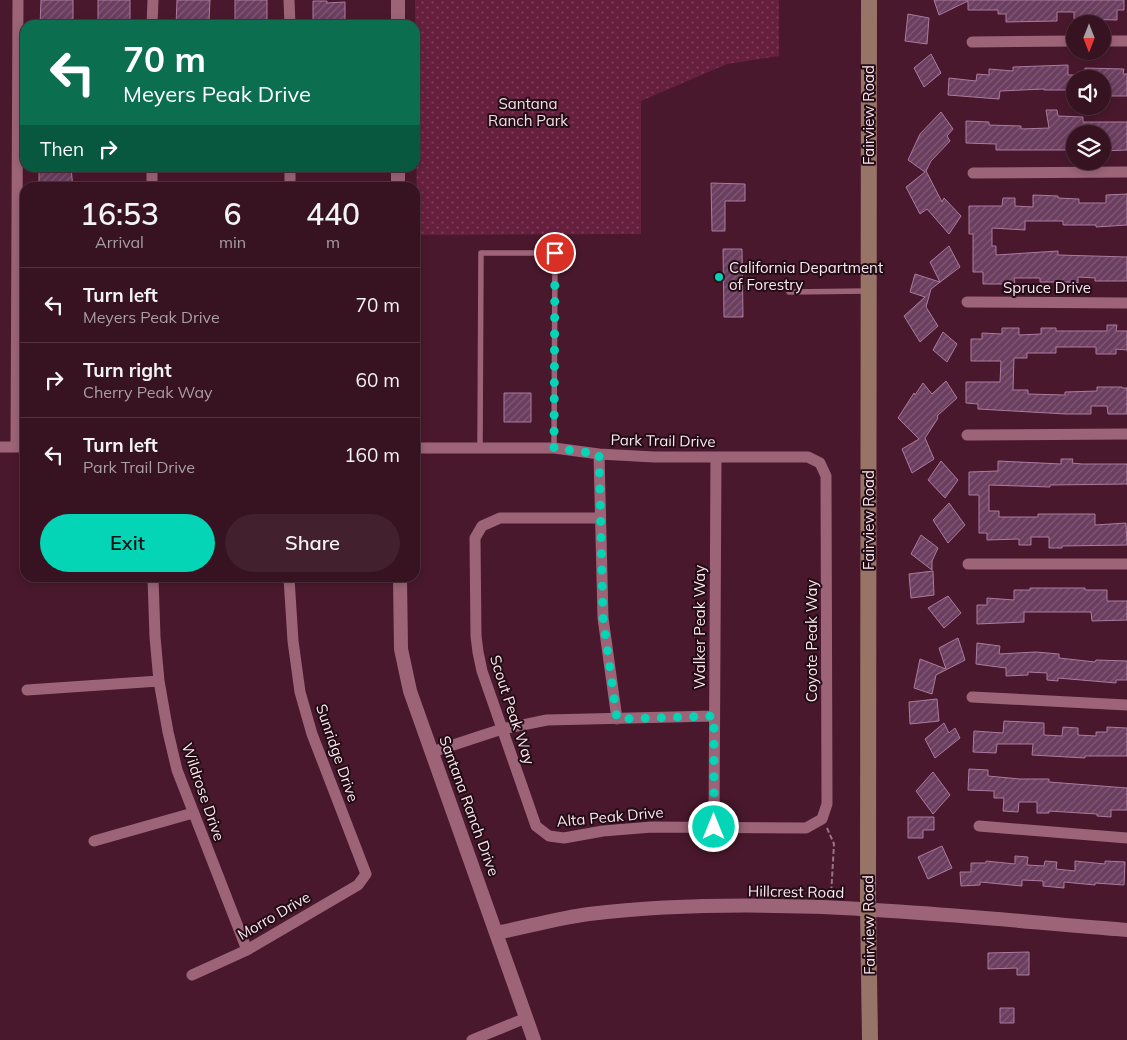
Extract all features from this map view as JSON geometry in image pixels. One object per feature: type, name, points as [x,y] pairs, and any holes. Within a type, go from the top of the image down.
[{"type":"main road","name":"Fairview Road","points":[[869,0],[868,909],[870,1040]]},
{"type":"street","points":[[18,0],[20,298]]},
{"type":"street","points":[[152,0],[152,20]]},
{"type":"street","points":[[290,0],[290,20]]},
{"type":"street","points":[[398,0],[398,20]]},
{"type":"street","points":[[972,42],[1066,41]]},
{"type":"street","points":[[1111,41],[1127,41]]},
{"type":"street","points":[[973,173],[1127,172]]},
{"type":"street","name":"Spruce Drive","points":[[967,302],[1127,303]]},
{"type":"street","points":[[967,435],[1127,434]]},
{"type":"street","points":[[0,447],[20,447]]},
{"type":"street","name":"Park Trail Drive","points":[[420,448],[554,448],[599,454],[654,457],[808,457],[820,464]]},
{"type":"street","points":[[599,454],[603,618],[617,719]]},
{"type":"street","name":"Walker Peak Way","points":[[714,827],[716,457]]},
{"type":"street","name":"Coyote Peak Way","points":[[820,464],[826,476],[827,804],[822,819]]},
{"type":"street","name":"Scout Peak Way","points":[[549,836],[536,826],[482,671],[478,652],[475,538],[482,526],[500,518],[600,518]]},
{"type":"street","points":[[968,564],[1127,564]]},
{"type":"street","name":"Wildrose Drive","points":[[154,582],[154,637],[168,732],[177,770],[247,950]]},
{"type":"street","name":"Sunridge Drive","points":[[289,582],[293,642],[300,692],[312,734],[366,874]]},
{"type":"street","name":"Santana Ranch Drive","points":[[400,582],[400,633],[405,671],[410,691],[534,1040]]},
{"type":"street","points":[[27,690],[160,682]]},
{"type":"street","points":[[972,696],[1127,705]]},
{"type":"street","points":[[432,752],[502,729],[547,720],[714,716]]},
{"type":"street","points":[[94,841],[193,813]]},
{"type":"street","name":"Alta Peak Drive","points":[[549,836],[564,838],[603,831],[652,827],[806,828],[822,819]]},
{"type":"street","points":[[980,826],[1127,838]]},
{"type":"street","name":"Morro Drive","points":[[192,974],[247,950],[358,885],[366,874]]},
{"type":"street","name":"Hillcrest Road","points":[[496,933],[588,914],[648,909],[759,906],[868,909],[1127,930]]},
{"type":"street","points":[[472,1040],[526,1018]]},
{"type":"lane","points":[[480,448],[481,253],[555,253],[554,448]]},
{"type":"lane","points":[[789,292],[869,291]]},
{"type":"path","points":[[822,819],[831,834],[834,844],[830,908]]},
{"type":"green space","name":"Santana Ranch Park","points":[[415,0],[779,0],[779,56],[727,64],[641,101],[641,234],[420,235],[420,182],[417,182],[416,172],[420,172],[420,20],[415,20]]},
{"type":"building","points":[[41,0],[73,0],[73,20],[40,20]]},
{"type":"building","points":[[98,0],[130,0],[130,20],[98,20]]},
{"type":"building","points":[[177,0],[210,0],[209,20],[176,20]]},
{"type":"building","points":[[235,0],[267,0],[267,20],[235,20]]},
{"type":"building","points":[[934,0],[1124,0],[1124,10],[1117,10],[1117,20],[1111,20],[1111,15],[1074,15],[1074,12],[1057,12],[1057,21],[1006,22],[1006,14],[998,14],[998,10],[968,10],[968,1],[939,15]]},
{"type":"building","points":[[313,1],[327,1],[327,3],[345,2],[345,20],[313,20]]},
{"type":"building","points":[[908,14],[929,18],[927,44],[905,41]]},
{"type":"building","points":[[931,54],[941,73],[924,87],[914,68]]},
{"type":"building","points":[[1068,65],[1068,70],[1066,70],[1066,90],[1000,91],[999,99],[948,95],[949,78],[976,81],[977,74],[989,75],[989,69],[1013,71],[1013,67]]},
{"type":"building","points":[[1085,68],[1124,69],[1123,74],[1127,74],[1127,96],[1111,96],[1111,70],[1085,70]]},
{"type":"building","points":[[1046,110],[1057,110],[1058,116],[1083,117],[1083,122],[1127,122],[1127,150],[1111,151],[1111,125],[1066,125],[1066,150],[996,150],[996,144],[966,143],[966,121],[989,122],[989,125],[1021,126],[1021,129],[1049,128]]},
{"type":"building","points":[[941,112],[953,129],[947,136],[950,141],[931,161],[926,171],[942,202],[944,198],[961,216],[949,234],[927,209],[920,214],[906,187],[925,172],[908,160],[920,134]]},
{"type":"building","points":[[39,172],[71,172],[72,182],[39,182]]},
{"type":"building","points":[[711,183],[745,184],[745,201],[725,201],[725,231],[712,231]]},
{"type":"building","points":[[1127,194],[1127,225],[1096,227],[1096,225],[1063,225],[1063,221],[1025,221],[1025,230],[992,228],[992,246],[996,246],[996,255],[1058,251],[1058,255],[1127,257],[1127,281],[1095,281],[1095,278],[1078,277],[1078,283],[1040,282],[1040,278],[1014,278],[1015,284],[983,284],[983,272],[973,272],[973,234],[969,234],[969,206],[1002,206],[1003,198],[1015,198],[1015,206],[1033,207],[1033,195],[1079,199],[1079,203],[1106,203],[1106,195]]},
{"type":"building","points":[[949,246],[960,267],[931,289],[926,307],[938,326],[920,342],[904,316],[925,297],[910,292],[915,274],[940,282],[930,262]]},
{"type":"building","points":[[723,249],[742,249],[743,317],[724,317]]},
{"type":"building","points":[[1107,325],[1117,325],[1116,331],[1127,331],[1127,350],[1116,349],[1116,354],[1096,354],[1096,347],[1056,347],[1056,353],[1027,353],[1027,358],[1014,358],[1013,390],[1028,390],[1028,394],[1065,395],[1065,392],[1097,391],[1097,387],[1127,388],[1127,414],[1108,414],[1107,406],[1091,406],[1091,414],[1066,414],[978,409],[978,404],[966,403],[966,382],[1000,382],[1001,361],[971,361],[971,339],[982,339],[982,333],[1002,334],[1002,328],[1019,328],[1019,335],[1041,334],[1041,328],[1056,328],[1056,331],[1107,331]]},
{"type":"building","points":[[943,332],[957,344],[947,362],[933,350]]},
{"type":"building","points":[[946,381],[957,398],[937,416],[938,418],[925,438],[934,459],[912,473],[902,449],[919,439],[898,418],[914,393],[915,395],[923,383],[932,394]]},
{"type":"building","points":[[504,393],[531,393],[531,422],[504,422]]},
{"type":"building","points":[[1061,459],[1073,459],[1072,463],[1082,464],[1127,464],[1127,484],[1050,485],[1050,487],[989,485],[989,511],[999,511],[999,517],[1038,517],[1038,514],[1095,514],[1095,525],[1126,523],[1127,545],[1049,548],[1049,537],[1031,537],[1031,545],[1019,545],[1019,539],[987,540],[987,533],[979,533],[979,495],[969,495],[969,472],[998,471],[998,461],[1061,464]]},
{"type":"building","points":[[941,461],[958,480],[945,498],[928,480]]},
{"type":"building","points":[[949,503],[965,525],[948,543],[933,520]]},
{"type":"building","points":[[921,535],[938,548],[932,561],[932,570],[911,554]]},
{"type":"building","points":[[933,571],[934,595],[911,598],[909,574]]},
{"type":"building","points":[[1030,588],[1107,590],[1107,601],[1127,601],[1127,620],[1092,621],[1091,612],[1024,612],[1024,622],[977,624],[977,605],[987,605],[987,598],[1014,600],[1014,590],[1030,590]]},
{"type":"building","points":[[948,596],[961,613],[944,628],[928,608]]},
{"type":"building","points":[[958,638],[965,660],[936,675],[932,694],[914,688],[920,659],[946,669],[939,648]]},
{"type":"building","points":[[977,643],[1000,646],[999,654],[1036,652],[1059,654],[1059,658],[1095,662],[1096,660],[1127,661],[1127,680],[1116,680],[1116,683],[1058,678],[1058,681],[1047,680],[1047,673],[1028,672],[1028,675],[1006,676],[1006,668],[976,664]]},
{"type":"building","points":[[937,699],[939,721],[910,724],[909,702]]},
{"type":"building","points":[[1004,721],[1044,723],[1044,735],[1062,736],[1063,727],[1078,728],[1078,735],[1096,736],[1096,732],[1107,732],[1107,727],[1127,728],[1127,756],[1085,756],[1085,758],[1032,755],[1033,744],[997,744],[996,753],[973,752],[974,731],[1003,733]]},
{"type":"building","points":[[944,723],[949,733],[955,728],[960,738],[935,758],[925,739]]},
{"type":"building","points":[[969,769],[988,770],[988,776],[1049,779],[1049,782],[1127,788],[1127,810],[1111,810],[1111,817],[1097,816],[1097,814],[1049,811],[1049,813],[1037,813],[1037,802],[1019,802],[1018,812],[1003,811],[1004,798],[994,798],[994,791],[968,790]]},
{"type":"building","points":[[933,772],[950,795],[933,814],[916,791]]},
{"type":"building","points":[[908,817],[934,817],[934,830],[923,830],[923,838],[908,838]]},
{"type":"building","points":[[942,846],[952,868],[928,879],[918,857]]},
{"type":"building","points":[[1015,856],[1028,857],[1027,865],[1044,866],[1045,861],[1057,862],[1056,869],[1075,871],[1075,861],[1105,864],[1105,861],[1125,862],[1124,885],[1064,882],[1064,888],[1043,886],[1043,881],[1022,880],[1022,886],[980,882],[980,885],[961,886],[960,872],[971,872],[971,863],[986,863],[986,861],[1015,864]]},
{"type":"building","points":[[1029,952],[1029,975],[1017,975],[1017,968],[988,969],[988,953]]},
{"type":"building","points":[[1000,1008],[1014,1008],[1014,1023],[1000,1023]]},
{"type":"place","name":"California Department of Forestry","points":[[719,277]]},
{"type":"route","points":[[555,253],[554,448],[599,454],[603,618],[617,719],[714,716],[714,827]]}]
